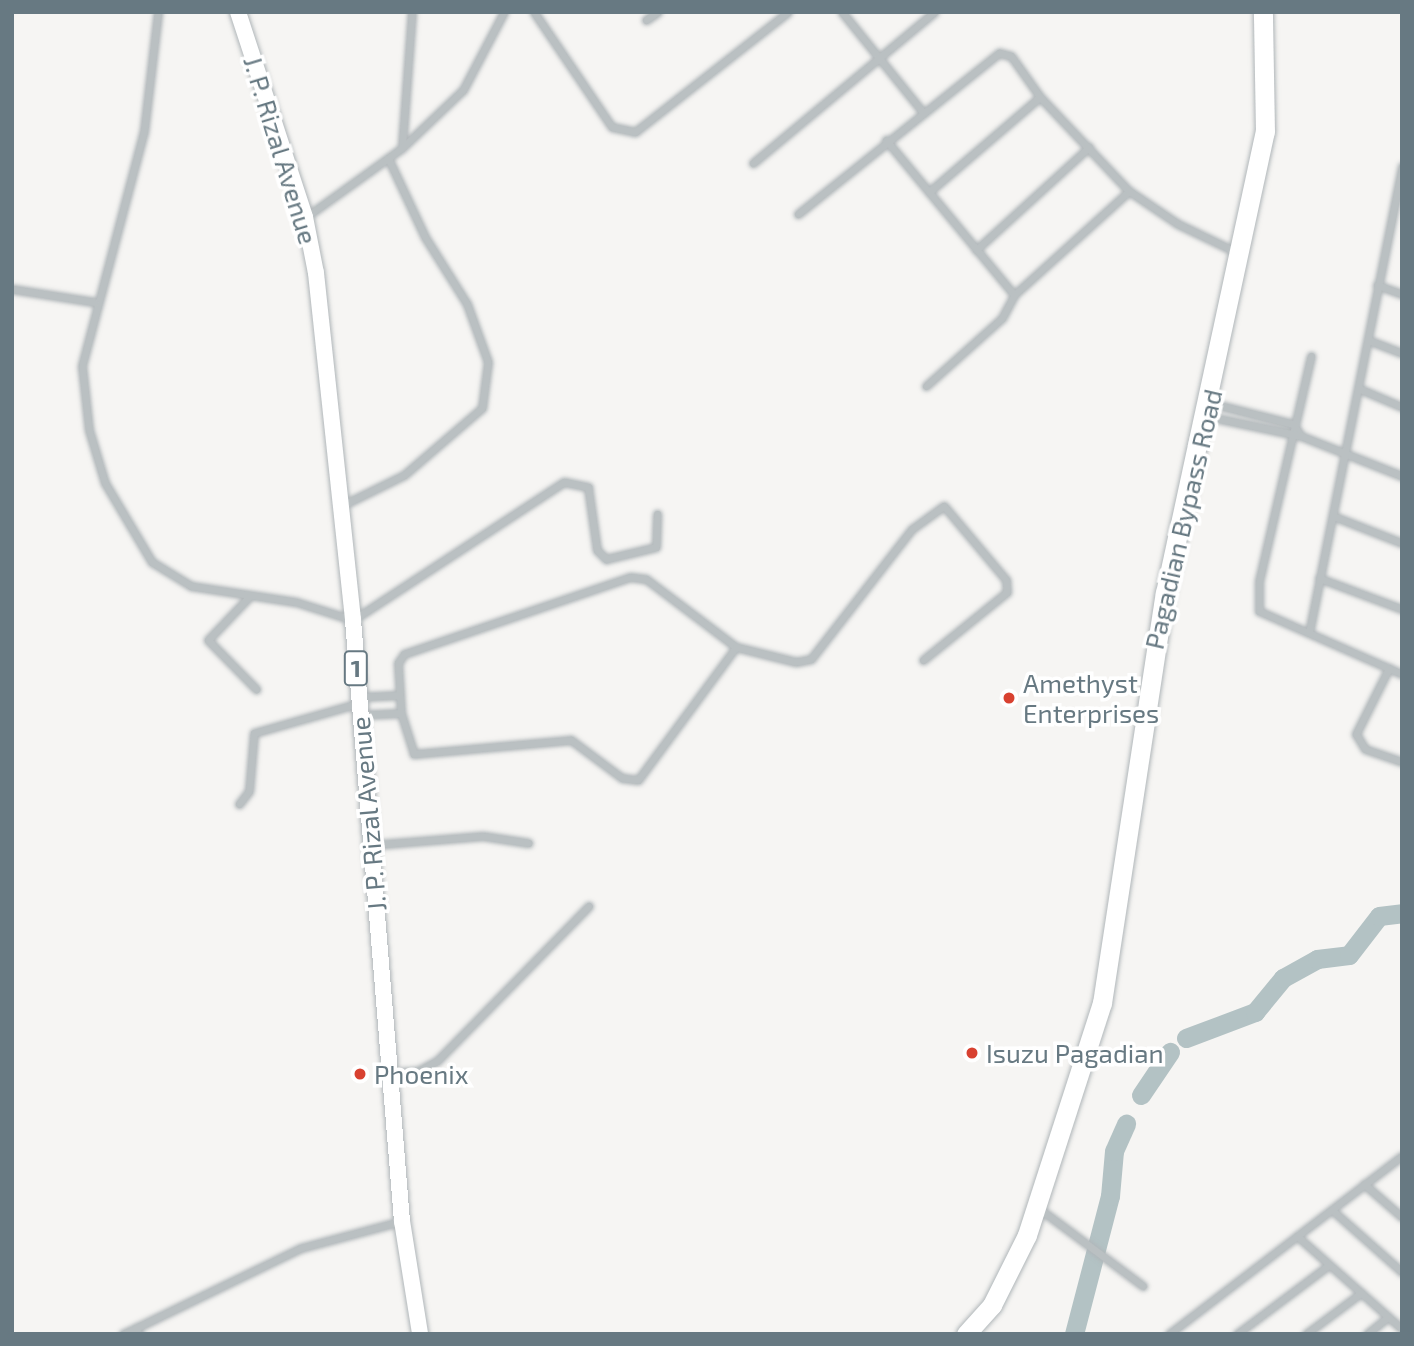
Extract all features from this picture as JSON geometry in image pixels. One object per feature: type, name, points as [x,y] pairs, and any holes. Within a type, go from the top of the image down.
[{"type":"highway","name":"Pagadian Bypass Road","points":[[967,1334],[992,1305],[1037,1207],[1102,1003],[1151,667],[1242,254],[1265,132],[1263,12]]},
{"type":"main road","name":"J. P. Rizal Avenue","points":[[238,12],[305,217],[353,620],[402,1221],[420,1334]]},
{"type":"street","points":[[158,12],[144,131],[94,302],[82,384],[114,506],[139,546],[172,575],[248,598],[296,602],[353,620],[564,482],[588,487],[597,550],[606,559],[656,547],[657,514]]},
{"type":"street","points":[[402,148],[412,12]]},
{"type":"street","points":[[305,217],[402,148],[478,72],[504,12]]},
{"type":"street","points":[[534,12],[612,127],[635,132],[788,12]]},
{"type":"street","points":[[646,20],[658,12]]},
{"type":"street","points":[[842,12],[922,111]]},
{"type":"street","points":[[753,163],[879,55],[934,12]]},
{"type":"street","points":[[798,214],[886,139],[999,52],[1011,56],[1040,97],[1129,191],[1178,224],[1242,254]]},
{"type":"street","points":[[929,192],[1040,97]]},
{"type":"street","points":[[886,139],[1014,295]]},
{"type":"street","points":[[976,250],[1089,146]]},
{"type":"street","points":[[341,506],[404,475],[482,408],[488,362],[467,304],[425,237],[388,159]]},
{"type":"street","points":[[1308,633],[1347,454],[1377,285],[1402,166]]},
{"type":"street","points":[[926,386],[1002,318],[1014,295],[1129,191]]},
{"type":"street","points":[[1377,285],[1402,294]]},
{"type":"street","points":[[12,289],[94,302]]},
{"type":"street","points":[[1368,340],[1402,352]]},
{"type":"street","points":[[1311,356],[1289,437],[1257,601],[1268,620],[1308,633],[1402,674]]},
{"type":"street","points":[[1360,389],[1402,407]]},
{"type":"street","points":[[1208,410],[1293,424],[1301,436]]},
{"type":"street","points":[[1208,410],[1289,437],[1301,436],[1402,476]]},
{"type":"street","points":[[736,647],[638,779],[622,778],[571,740],[419,755],[408,744],[401,713],[398,663],[408,651],[630,577],[646,579],[736,647],[796,662],[811,659],[912,529],[944,506],[1006,580],[1007,592],[923,660]]},
{"type":"street","points":[[1333,516],[1402,543]]},
{"type":"street","points":[[1319,578],[1402,609]]},
{"type":"street","points":[[248,598],[208,640],[256,689]]},
{"type":"street","points":[[1389,668],[1356,734],[1365,748],[1402,762]]},
{"type":"street","points":[[239,804],[249,792],[254,733],[400,695]]},
{"type":"street","points":[[359,705],[401,713]]},
{"type":"street","points":[[371,845],[483,836],[528,843]]},
{"type":"street","points":[[390,1073],[418,1071],[437,1061],[511,993],[589,906]]},
{"type":"street","points":[[1169,1334],[1402,1156]]},
{"type":"street","points":[[1394,1162],[1402,1169]]},
{"type":"street","points":[[1364,1184],[1402,1217]]},
{"type":"street","points":[[1037,1207],[1143,1286]]},
{"type":"street","points":[[1332,1210],[1402,1272]]},
{"type":"street","points":[[123,1334],[137,1331],[301,1248],[402,1221]]},
{"type":"street","points":[[1297,1236],[1402,1329]]},
{"type":"street","points":[[1237,1334],[1329,1265]]},
{"type":"street","points":[[1306,1334],[1361,1293]]},
{"type":"street","points":[[1367,1334],[1388,1317]]},
{"type":"waterway","points":[[1186,1038],[1255,1012],[1283,978],[1317,959],[1349,955],[1379,916],[1402,913]]},
{"type":"waterway","points":[[1141,1095],[1170,1052]]},
{"type":"waterway","points":[[1074,1334],[1110,1196],[1114,1151],[1126,1124]]},
{"type":"place","name":"Amethyst Enterprises","points":[[1009,698]]},
{"type":"place","name":"Isuzu Pagadian","points":[[972,1053]]},
{"type":"place","name":"Phoenix","points":[[360,1074]]}]
